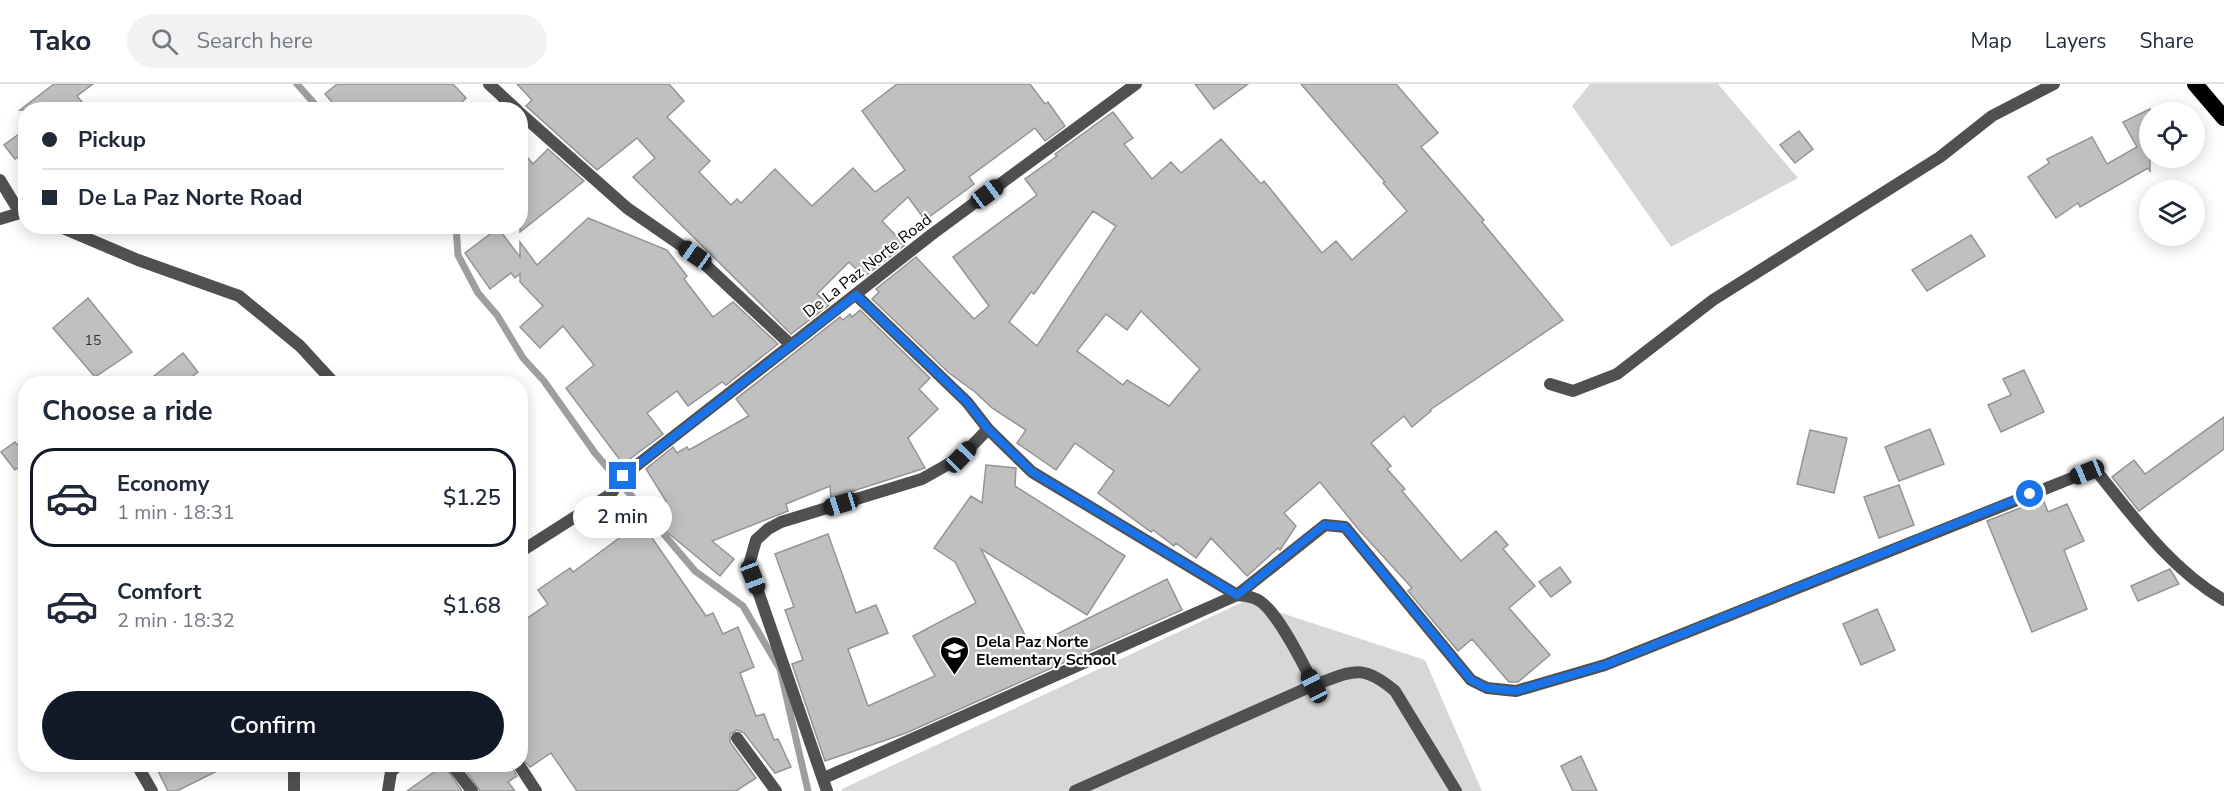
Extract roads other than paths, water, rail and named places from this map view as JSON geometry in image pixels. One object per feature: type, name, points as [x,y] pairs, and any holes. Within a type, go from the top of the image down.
[{"type":"highway","points":[[2195,84],[2224,118]]},
{"type":"street","points":[[489,84],[509,102]]},
{"type":"street","name":"De La Paz Norte Road","points":[[528,547],[611,494],[623,476],[931,236],[1136,84]]},
{"type":"street","points":[[1550,384],[1573,391],[1617,374],[1713,300],[1940,157],[1992,116],[2054,84]]},
{"type":"street","points":[[528,119],[627,208],[695,255],[791,345]]},
{"type":"street","points":[[0,180],[18,207]]},
{"type":"street","points":[[0,219],[18,215]]},
{"type":"street","points":[[77,234],[138,260],[239,296],[300,346],[328,376]]},
{"type":"street","points":[[856,295],[967,402],[988,429],[1032,472],[1237,595],[1258,599],[1272,614],[1290,640],[1314,686]]},
{"type":"street","points":[[827,791],[749,565],[756,540],[781,522],[922,479],[961,457],[988,429]]},
{"type":"street","points":[[824,778],[1237,595],[1324,525],[1345,527],[1471,680],[1487,688],[1516,691],[1605,665],[2087,472],[2098,473],[2140,526],[2176,564],[2203,588],[2224,600]]},
{"type":"street","points":[[1075,791],[1314,686],[1355,671],[1372,674],[1395,691],[1456,791]]},
{"type":"street","points":[[737,738],[776,791]]},
{"type":"street","points":[[141,772],[152,791]]},
{"type":"street","points":[[294,772],[294,791]]},
{"type":"street","points":[[388,791],[391,772]]},
{"type":"street","points":[[457,772],[472,791]]},
{"type":"street","points":[[524,772],[536,791]]},
{"type":"waterway","points":[[297,84],[313,102]]},
{"type":"waterway","points":[[457,234],[458,255],[478,293],[497,315],[523,358],[544,381],[595,453],[695,571],[743,606],[780,669],[808,791]]},
{"type":"place","name":"Dela Paz Norte Elementary School","points":[[955,676]]}]
